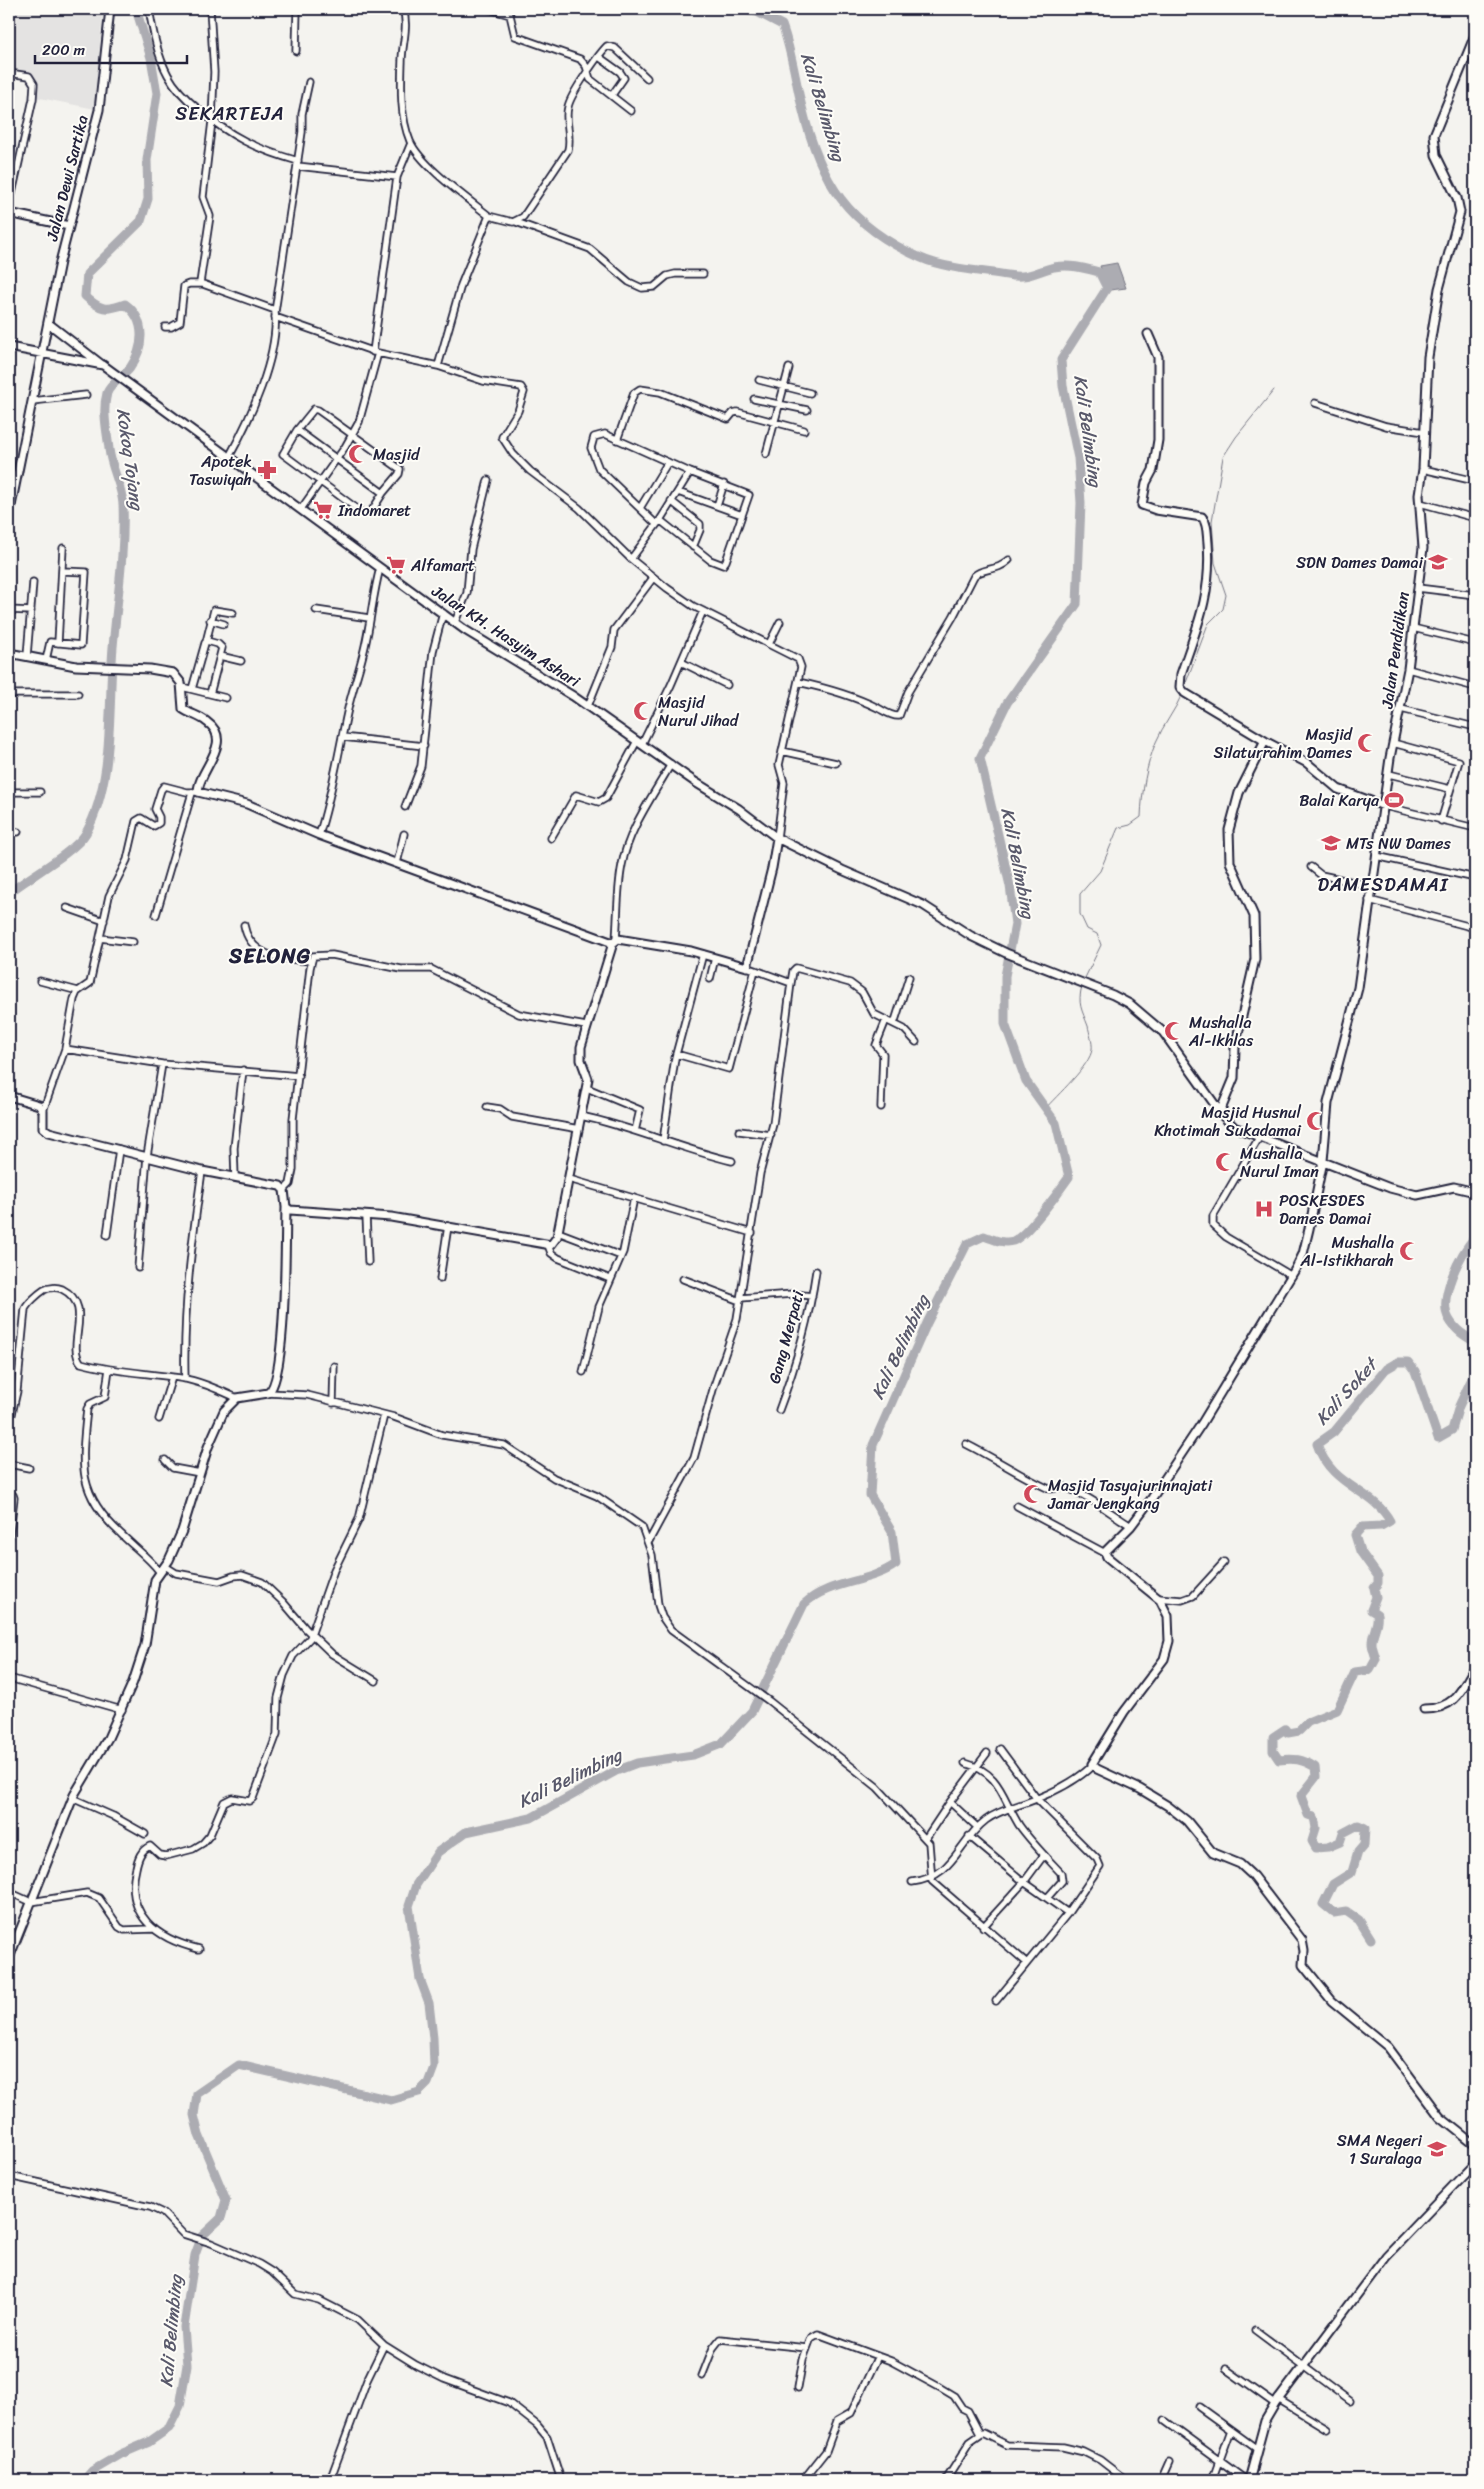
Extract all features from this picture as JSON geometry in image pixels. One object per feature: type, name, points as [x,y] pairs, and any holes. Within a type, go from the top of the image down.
[{"type":"street","name":"Jalan Dewi Sartika","points":[[9,516],[69,226],[99,110],[110,9]]},
{"type":"street","points":[[149,9],[160,55],[168,75],[181,93],[225,131],[254,147],[297,164],[397,177]]},
{"type":"street","points":[[201,284],[210,216],[203,197],[212,121],[214,61],[210,9]]},
{"type":"street","points":[[296,51],[297,9]]},
{"type":"street","points":[[403,9],[406,27],[402,60],[403,109],[411,143],[434,170],[489,216],[516,222],[590,249],[629,282],[642,288],[654,288],[667,276],[675,274],[703,274]]},
{"type":"street","points":[[488,9],[510,15]]},
{"type":"street","points":[[513,9],[510,15],[512,32],[515,36],[580,59],[586,66],[590,79],[632,111]]},
{"type":"street","name":"Jalan Pendidikan","points":[[1105,1553],[1131,1526],[1202,1423],[1292,1276],[1303,1254],[1323,1161],[1328,1103],[1354,1007],[1393,743],[1408,669],[1418,588],[1423,540],[1420,503],[1427,363],[1433,322],[1460,212],[1457,198],[1436,155],[1434,135],[1475,35]]},
{"type":"street","points":[[516,222],[522,217],[568,150],[570,139],[567,108],[578,85],[588,74],[605,48],[611,46],[647,78]]},
{"type":"street","points":[[599,57],[620,72],[624,78],[612,96]]},
{"type":"street","points":[[9,73],[29,76],[34,84],[32,108],[9,207]]},
{"type":"street","points":[[229,457],[240,438],[264,380],[277,324],[275,313],[302,132],[302,114],[309,82]]},
{"type":"street","points":[[301,509],[353,434],[365,407],[375,352],[397,177],[411,143]]},
{"type":"street","points":[[9,213],[69,226]]},
{"type":"street","points":[[438,366],[461,285],[489,216]]},
{"type":"street","points":[[165,327],[171,327],[180,322],[184,286],[201,284],[375,352],[438,366],[483,381],[521,387],[524,392],[522,401],[502,433],[503,440],[530,471],[579,508],[631,559],[683,600],[799,660],[801,667],[779,768],[784,784],[772,868],[747,967]]},
{"type":"street","name":"Jalan KH. Hasyim Ashari","points":[[48,323],[127,383],[455,622],[588,706],[740,809],[777,838],[842,870],[923,904],[972,936],[1007,954],[1113,995],[1130,1004],[1163,1032],[1220,1112],[1234,1127],[1390,1188],[1417,1195],[1454,1188],[1475,1192]]},
{"type":"street","points":[[1148,334],[1158,357],[1158,440],[1154,470],[1146,483],[1142,505],[1156,510],[1202,517],[1206,523],[1208,537],[1209,558],[1206,596],[1181,674],[1180,688],[1185,693],[1265,741],[1307,763],[1343,792],[1441,822],[1475,828]]},
{"type":"street","name":"Jalan KH. Hasyim Ashari","points":[[9,347],[106,367]]},
{"type":"street","points":[[766,454],[789,368]]},
{"type":"street","points":[[759,380],[810,393]]},
{"type":"street","points":[[617,440],[634,393],[640,389],[660,392],[728,419],[737,412],[804,430]]},
{"type":"street","points":[[32,400],[86,395]]},
{"type":"street","points":[[754,399],[807,410]]},
{"type":"street","points":[[1315,403],[1386,426],[1424,432]]},
{"type":"street","points":[[316,409],[353,434],[400,469],[400,474],[383,493],[371,512],[364,514],[283,454],[297,430],[316,409]]},
{"type":"street","points":[[297,430],[383,493]]},
{"type":"street","points":[[601,434],[617,440],[690,472],[748,494],[724,564],[710,560],[658,522],[603,474],[593,459],[590,445],[594,437],[601,434]]},
{"type":"street","points":[[640,508],[668,462]]},
{"type":"street","points":[[1423,469],[1475,481]]},
{"type":"street","points":[[631,559],[658,522],[690,472]]},
{"type":"street","points":[[455,622],[466,593],[471,549],[488,480]]},
{"type":"street","points":[[717,506],[724,484]]},
{"type":"street","points":[[678,492],[742,515]]},
{"type":"street","points":[[671,501],[700,524],[700,530],[693,547]]},
{"type":"street","points":[[1420,503],[1475,518]]},
{"type":"street","points":[[58,643],[63,548]]},
{"type":"street","points":[[798,682],[836,691],[859,699],[891,715],[899,716],[912,686],[953,617],[974,576],[979,572],[1002,568],[1009,560]]},
{"type":"street","points":[[319,835],[332,794],[354,679],[365,646],[380,568]]},
{"type":"street","points":[[46,660],[48,644],[81,645],[86,572],[62,571]]},
{"type":"street","points":[[588,706],[612,647],[614,630],[653,578]]},
{"type":"street","points":[[27,656],[33,582]]},
{"type":"street","points":[[1418,588],[1475,595]]},
{"type":"street","points":[[9,610],[31,611]]},
{"type":"street","points":[[192,689],[206,642],[210,620],[216,610],[233,613]]},
{"type":"street","points":[[316,610],[369,618]]},
{"type":"street","points":[[551,838],[576,795],[599,802],[606,798],[640,742],[681,662],[703,611]]},
{"type":"street","points":[[405,807],[420,771],[433,651],[443,613]]},
{"type":"street","points":[[210,620],[224,624]]},
{"type":"street","points":[[769,644],[780,622]]},
{"type":"street","points":[[1413,628],[1475,643]]},
{"type":"street","points":[[206,642],[221,645],[210,694]]},
{"type":"street","points":[[9,653],[76,666],[130,668],[174,673],[179,678],[182,687],[183,709],[208,722],[217,735],[216,751],[195,792],[156,915]]},
{"type":"street","points":[[220,656],[242,661]]},
{"type":"street","points":[[681,662],[727,685]]},
{"type":"street","points":[[1408,669],[1475,687]]},
{"type":"street","points":[[182,687],[226,698]]},
{"type":"street","points":[[9,694],[78,694]]},
{"type":"street","points":[[1401,709],[1475,727]]},
{"type":"street","points":[[342,737],[424,746]]},
{"type":"street","points":[[1220,1112],[1234,1078],[1234,1047],[1256,959],[1254,916],[1230,862],[1229,830],[1239,793],[1265,741]]},
{"type":"street","points":[[1393,743],[1459,761],[1441,822]]},
{"type":"street","points":[[782,751],[836,763]]},
{"type":"street","points":[[286,1208],[448,1226],[548,1245],[556,1241],[588,1074],[580,1056],[586,1026],[614,941],[620,876],[625,853],[647,806],[671,764]]},
{"type":"street","points":[[1389,774],[1450,789]]},
{"type":"street","points":[[268,1393],[276,1382],[281,1343],[286,1208],[284,1190],[280,1186],[202,1171],[46,1131],[42,1128],[43,1111],[65,1049],[74,999],[78,991],[90,983],[111,892],[127,860],[136,821],[141,818],[154,826],[159,823],[159,817],[155,809],[164,786],[247,804],[319,835],[614,941],[633,940],[703,954],[791,983]]},
{"type":"street","points":[[9,792],[40,792]]},
{"type":"street","points":[[9,831],[18,832]]},
{"type":"street","points":[[397,863],[404,834]]},
{"type":"street","points":[[1376,856],[1471,877]]},
{"type":"street","points":[[1310,867],[1320,875],[1371,886]]},
{"type":"street","points":[[1369,900],[1475,928]]},
{"type":"street","points":[[67,908],[104,921]]},
{"type":"street","points":[[244,925],[248,940],[258,950],[287,959],[311,961]]},
{"type":"street","points":[[100,938],[133,942]]},
{"type":"street","points":[[663,1142],[676,1054],[703,954]]},
{"type":"street","points":[[284,1190],[290,1184],[293,1169],[292,1128],[313,956],[332,955],[401,969],[432,969],[519,1014],[586,1026]]},
{"type":"street","points":[[710,979],[715,958]]},
{"type":"street","points":[[649,1541],[694,1458],[714,1386],[732,1338],[741,1299],[760,1173],[771,1135],[793,971],[796,968],[850,983],[862,992],[872,1012],[908,1032],[916,1042]]},
{"type":"street","points":[[676,1054],[729,1069],[755,970]]},
{"type":"street","points":[[894,1024],[909,977]]},
{"type":"street","points":[[40,981],[78,991]]},
{"type":"street","points":[[881,1107],[883,1054],[876,1045],[886,1020]]},
{"type":"street","points":[[65,1049],[162,1064],[299,1076]]},
{"type":"street","points":[[138,1268],[147,1156],[162,1064]]},
{"type":"street","points":[[235,1177],[234,1148],[243,1070]]},
{"type":"street","points":[[586,1088],[640,1110],[635,1130]]},
{"type":"street","points":[[9,1096],[35,1103],[43,1111]]},
{"type":"street","points":[[487,1107],[500,1109],[512,1117],[578,1129]]},
{"type":"street","points":[[581,1116],[635,1130],[663,1142],[732,1161]]},
{"type":"street","points":[[739,1131],[771,1135]]},
{"type":"street","points":[[1260,1136],[1213,1216],[1213,1225],[1226,1236],[1292,1276]]},
{"type":"street","points":[[107,1235],[119,1150]]},
{"type":"street","points":[[185,1379],[184,1336],[190,1255],[202,1171]]},
{"type":"street","points":[[569,1179],[752,1233]]},
{"type":"street","points":[[583,1372],[594,1322],[621,1256],[634,1198]]},
{"type":"street","points":[[366,1216],[368,1262]]},
{"type":"street","points":[[440,1279],[448,1226]]},
{"type":"street","points":[[558,1232],[621,1256]]},
{"type":"street","points":[[548,1245],[553,1255],[610,1279]]},
{"type":"street","name":"Gang Merpati","points":[[779,1410],[796,1364],[816,1271]]},
{"type":"street","points":[[683,1279],[741,1299],[793,1294],[812,1296]]},
{"type":"street","points":[[9,1427],[17,1391],[23,1315],[27,1306],[44,1290],[60,1288],[69,1293],[80,1314],[77,1351],[79,1360],[109,1370],[185,1379],[208,1385],[238,1398],[268,1393],[307,1395],[384,1415],[442,1435],[510,1448],[554,1478],[597,1496],[630,1516],[642,1527],[649,1541],[658,1605],[666,1624],[679,1638],[769,1701],[877,1787],[926,1838],[931,1851],[930,1878],[982,1927],[1027,1963]]},
{"type":"street","points":[[334,1366],[334,1403]]},
{"type":"street","points":[[109,1370],[106,1394],[102,1399],[90,1404],[87,1409],[84,1459],[90,1497],[101,1515],[159,1571]]},
{"type":"street","points":[[159,1419],[172,1377]]},
{"type":"street","points":[[9,1958],[72,1798],[122,1710],[145,1645],[153,1590],[159,1571],[165,1566],[182,1531],[200,1473],[224,1411],[238,1398]]},
{"type":"street","points":[[199,1949],[164,1938],[153,1929],[140,1913],[133,1890],[135,1870],[140,1854],[150,1846],[166,1856],[193,1849],[203,1843],[210,1835],[224,1802],[232,1798],[249,1801],[252,1798],[277,1734],[278,1698],[284,1675],[292,1656],[308,1641],[312,1634],[334,1570],[359,1519],[384,1415]]},
{"type":"street","points":[[966,1444],[1015,1473],[1049,1489],[1062,1486],[1076,1492],[1131,1526]]},
{"type":"street","points":[[165,1460],[173,1468],[200,1473]]},
{"type":"street","points":[[9,1464],[29,1468]]},
{"type":"street","points":[[9,1494],[13,1495],[14,1500],[9,1540]]},
{"type":"street","points":[[912,1882],[930,1878],[952,1863],[977,1827],[999,1812],[1037,1799],[1070,1783],[1092,1766],[1093,1761],[1114,1726],[1164,1660],[1170,1628],[1164,1606],[1158,1598],[1128,1576],[1105,1553],[1017,1506]]},
{"type":"street","points":[[1158,1598],[1182,1600],[1194,1596],[1224,1562]]},
{"type":"street","points":[[165,1566],[176,1573],[219,1581],[233,1576],[254,1578],[273,1591],[312,1634],[337,1658],[376,1681]]},
{"type":"street","points":[[1424,1709],[1436,1709],[1456,1699],[1475,1667]]},
{"type":"street","points":[[9,1678],[122,1710]]},
{"type":"street","points":[[996,2001],[1068,1913],[1099,1870],[1099,1862],[1037,1799],[1000,1749]]},
{"type":"street","points":[[926,1838],[987,1753]]},
{"type":"street","points":[[965,1763],[978,1766],[995,1781],[1020,1826],[1062,1877],[1059,1885],[1047,1898]]},
{"type":"street","points":[[1092,1766],[1140,1789],[1168,1806],[1187,1821],[1213,1854],[1234,1861],[1248,1871],[1299,1935],[1304,1946],[1305,1968],[1332,2001],[1381,2040],[1440,2117],[1475,2145]]},
{"type":"street","points":[[72,1798],[113,1816],[145,1834]]},
{"type":"street","points":[[950,1802],[977,1827]]},
{"type":"street","points":[[969,1836],[1024,1882],[1068,1913]]},
{"type":"street","points":[[982,1927],[1024,1882],[1044,1855]]},
{"type":"street","points":[[9,1892],[31,1902],[87,1893],[99,1898],[119,1927],[124,1930],[153,1929]]},
{"type":"street","points":[[1165,2421],[1220,2463],[1247,2480],[1267,2416],[1277,2401],[1386,2256],[1475,2163]]},
{"type":"street","points":[[9,2176],[150,2207],[163,2213],[178,2231],[211,2243],[266,2268],[295,2294],[319,2300],[358,2320],[384,2345],[431,2373],[509,2403],[537,2426],[547,2437],[562,2480]]},
{"type":"street","points":[[1255,2330],[1350,2401]]},
{"type":"street","points":[[798,2388],[811,2336],[818,2334],[895,2363],[954,2396],[971,2415],[980,2434]]},
{"type":"street","points":[[702,2376],[713,2348],[720,2339],[807,2348]]},
{"type":"street","points":[[330,2480],[368,2380],[384,2345]]},
{"type":"street","points":[[803,2480],[826,2451],[837,2421],[851,2413],[878,2356]]},
{"type":"street","points":[[1226,2369],[1327,2429]]},
{"type":"street","points":[[1199,2407],[1257,2449]]},
{"type":"street","points":[[1213,2480],[1231,2430]]},
{"type":"street","points":[[946,2480],[970,2442],[980,2434],[985,2434],[1007,2446],[1062,2447],[1084,2452],[1100,2460],[1126,2480]]},
{"type":"street","points":[[1161,2480],[1169,2462]]},
{"type":"shaded area","points":[[9,9],[103,9],[95,109],[35,97],[30,76],[9,72]]},
{"type":"shaded area","points":[[1117,263],[1126,288],[1110,290],[1100,266]]},
{"type":"waterway","name":"Kokoq Tojang","points":[[9,893],[62,856],[86,833],[102,790],[106,766],[113,647],[122,558],[123,504],[121,490],[110,456],[105,407],[107,393],[135,360],[141,334],[137,318],[125,304],[113,308],[104,308],[99,307],[85,296],[87,274],[141,221],[148,199],[147,160],[157,93],[151,58],[136,9]]},
{"type":"waterway","name":"Kali Belimbing","points":[[84,2480],[92,2471],[121,2454],[149,2442],[169,2428],[180,2406],[187,2365],[184,2327],[195,2255],[202,2236],[221,2218],[226,2200],[199,2135],[194,2115],[197,2094],[239,2065],[391,2100],[419,2092],[428,2083],[434,2067],[433,2038],[429,2003],[420,1979],[409,1906],[416,1885],[438,1852],[466,1832],[531,1818],[616,1771],[637,1763],[693,1755],[721,1744],[752,1711],[804,1604],[825,1590],[873,1575],[896,1564],[892,1532],[870,1495],[873,1445],[927,1323],[967,1244],[984,1236],[998,1241],[1013,1241],[1026,1231],[1043,1212],[1069,1177],[1056,1123],[1026,1081],[1005,1024],[1005,976],[1015,924],[1010,886],[980,758],[1007,703],[1077,604],[1081,503],[1078,458],[1063,386],[1061,360],[1107,288],[1099,272],[1077,267],[1054,267],[1021,276],[951,267],[921,258],[874,231],[856,216],[841,199],[828,179],[818,158],[809,134],[791,55],[782,25],[757,12],[737,9]]},
{"type":"waterway","points":[[1184,688],[1208,624],[1223,609],[1226,595],[1215,563],[1212,521],[1223,457],[1236,437],[1274,390]]},
{"type":"waterway","points":[[1084,980],[1101,945],[1097,934],[1087,929],[1080,914],[1080,894],[1100,871],[1118,828],[1130,825],[1141,817],[1142,798],[1150,760],[1159,736],[1182,694]]},
{"type":"waterway","points":[[1045,1109],[1080,1072],[1090,1056],[1092,1049],[1091,1041],[1080,1002],[1082,986]]},
{"type":"waterway","name":"Kali Soket","points":[[1475,1237],[1457,1264],[1448,1288],[1446,1300],[1446,1310],[1451,1323],[1475,1342]]},
{"type":"waterway","name":"Kali Soket","points":[[1371,1939],[1359,1920],[1346,1911],[1334,1913],[1323,1904],[1333,1884],[1352,1872],[1358,1852],[1364,1845],[1365,1828],[1358,1825],[1343,1833],[1340,1842],[1328,1847],[1316,1848],[1312,1841],[1316,1828],[1314,1817],[1308,1815],[1301,1796],[1316,1777],[1315,1767],[1298,1760],[1279,1760],[1273,1751],[1273,1737],[1285,1729],[1288,1733],[1299,1731],[1308,1722],[1337,1710],[1355,1672],[1370,1670],[1376,1659],[1372,1643],[1377,1614],[1371,1610],[1376,1597],[1374,1588],[1378,1583],[1378,1576],[1360,1551],[1355,1535],[1362,1527],[1381,1526],[1390,1521],[1383,1510],[1332,1470],[1323,1458],[1317,1444],[1334,1432],[1386,1369],[1398,1362],[1408,1362],[1415,1371],[1438,1438],[1452,1430],[1459,1406],[1475,1372]]},
{"type":"place","name":"Masjid","points":[[358,454]]},
{"type":"place","name":"Apotek Taswiyah","points":[[267,470]]},
{"type":"place","name":"Indomaret","points":[[323,510]]},
{"type":"place","name":"SDN Dames Damai","points":[[1438,562]]},
{"type":"place","name":"Alfamart","points":[[396,565]]},
{"type":"place","name":"Masjid Nurul Jihad","points":[[643,711]]},
{"type":"place","name":"Masjid Silaturrahim Dames","points":[[1367,743]]},
{"type":"place","name":"Balai Karya","points":[[1394,800]]},
{"type":"place","name":"MTs NW Dames","points":[[1331,843]]},
{"type":"place","name":"Mushalla Al-Ikhlas","points":[[1174,1031]]},
{"type":"place","name":"Masjid Husnul Khotimah Sukadamai","points":[[1316,1121]]},
{"type":"place","name":"Mushalla Nurul Iman","points":[[1225,1162]]},
{"type":"place","name":"POSKESDES Dames Damai","points":[[1264,1209]]},
{"type":"place","name":"Mushalla Al-Istikharah","points":[[1409,1251]]},
{"type":"place","name":"Masjid Tasyajurinnajati Jamar Jengkang","points":[[1033,1494]]},
{"type":"place","name":"SMA Negeri 1 Suralaga","points":[[1437,2149]]},
{"type":"district","name":"SEKARTEJA","points":[[230,113]]},
{"type":"district","name":"DAMESDAMAI","points":[[1383,884]]},
{"type":"district","name":"SELONG","points":[[270,956]]}]
